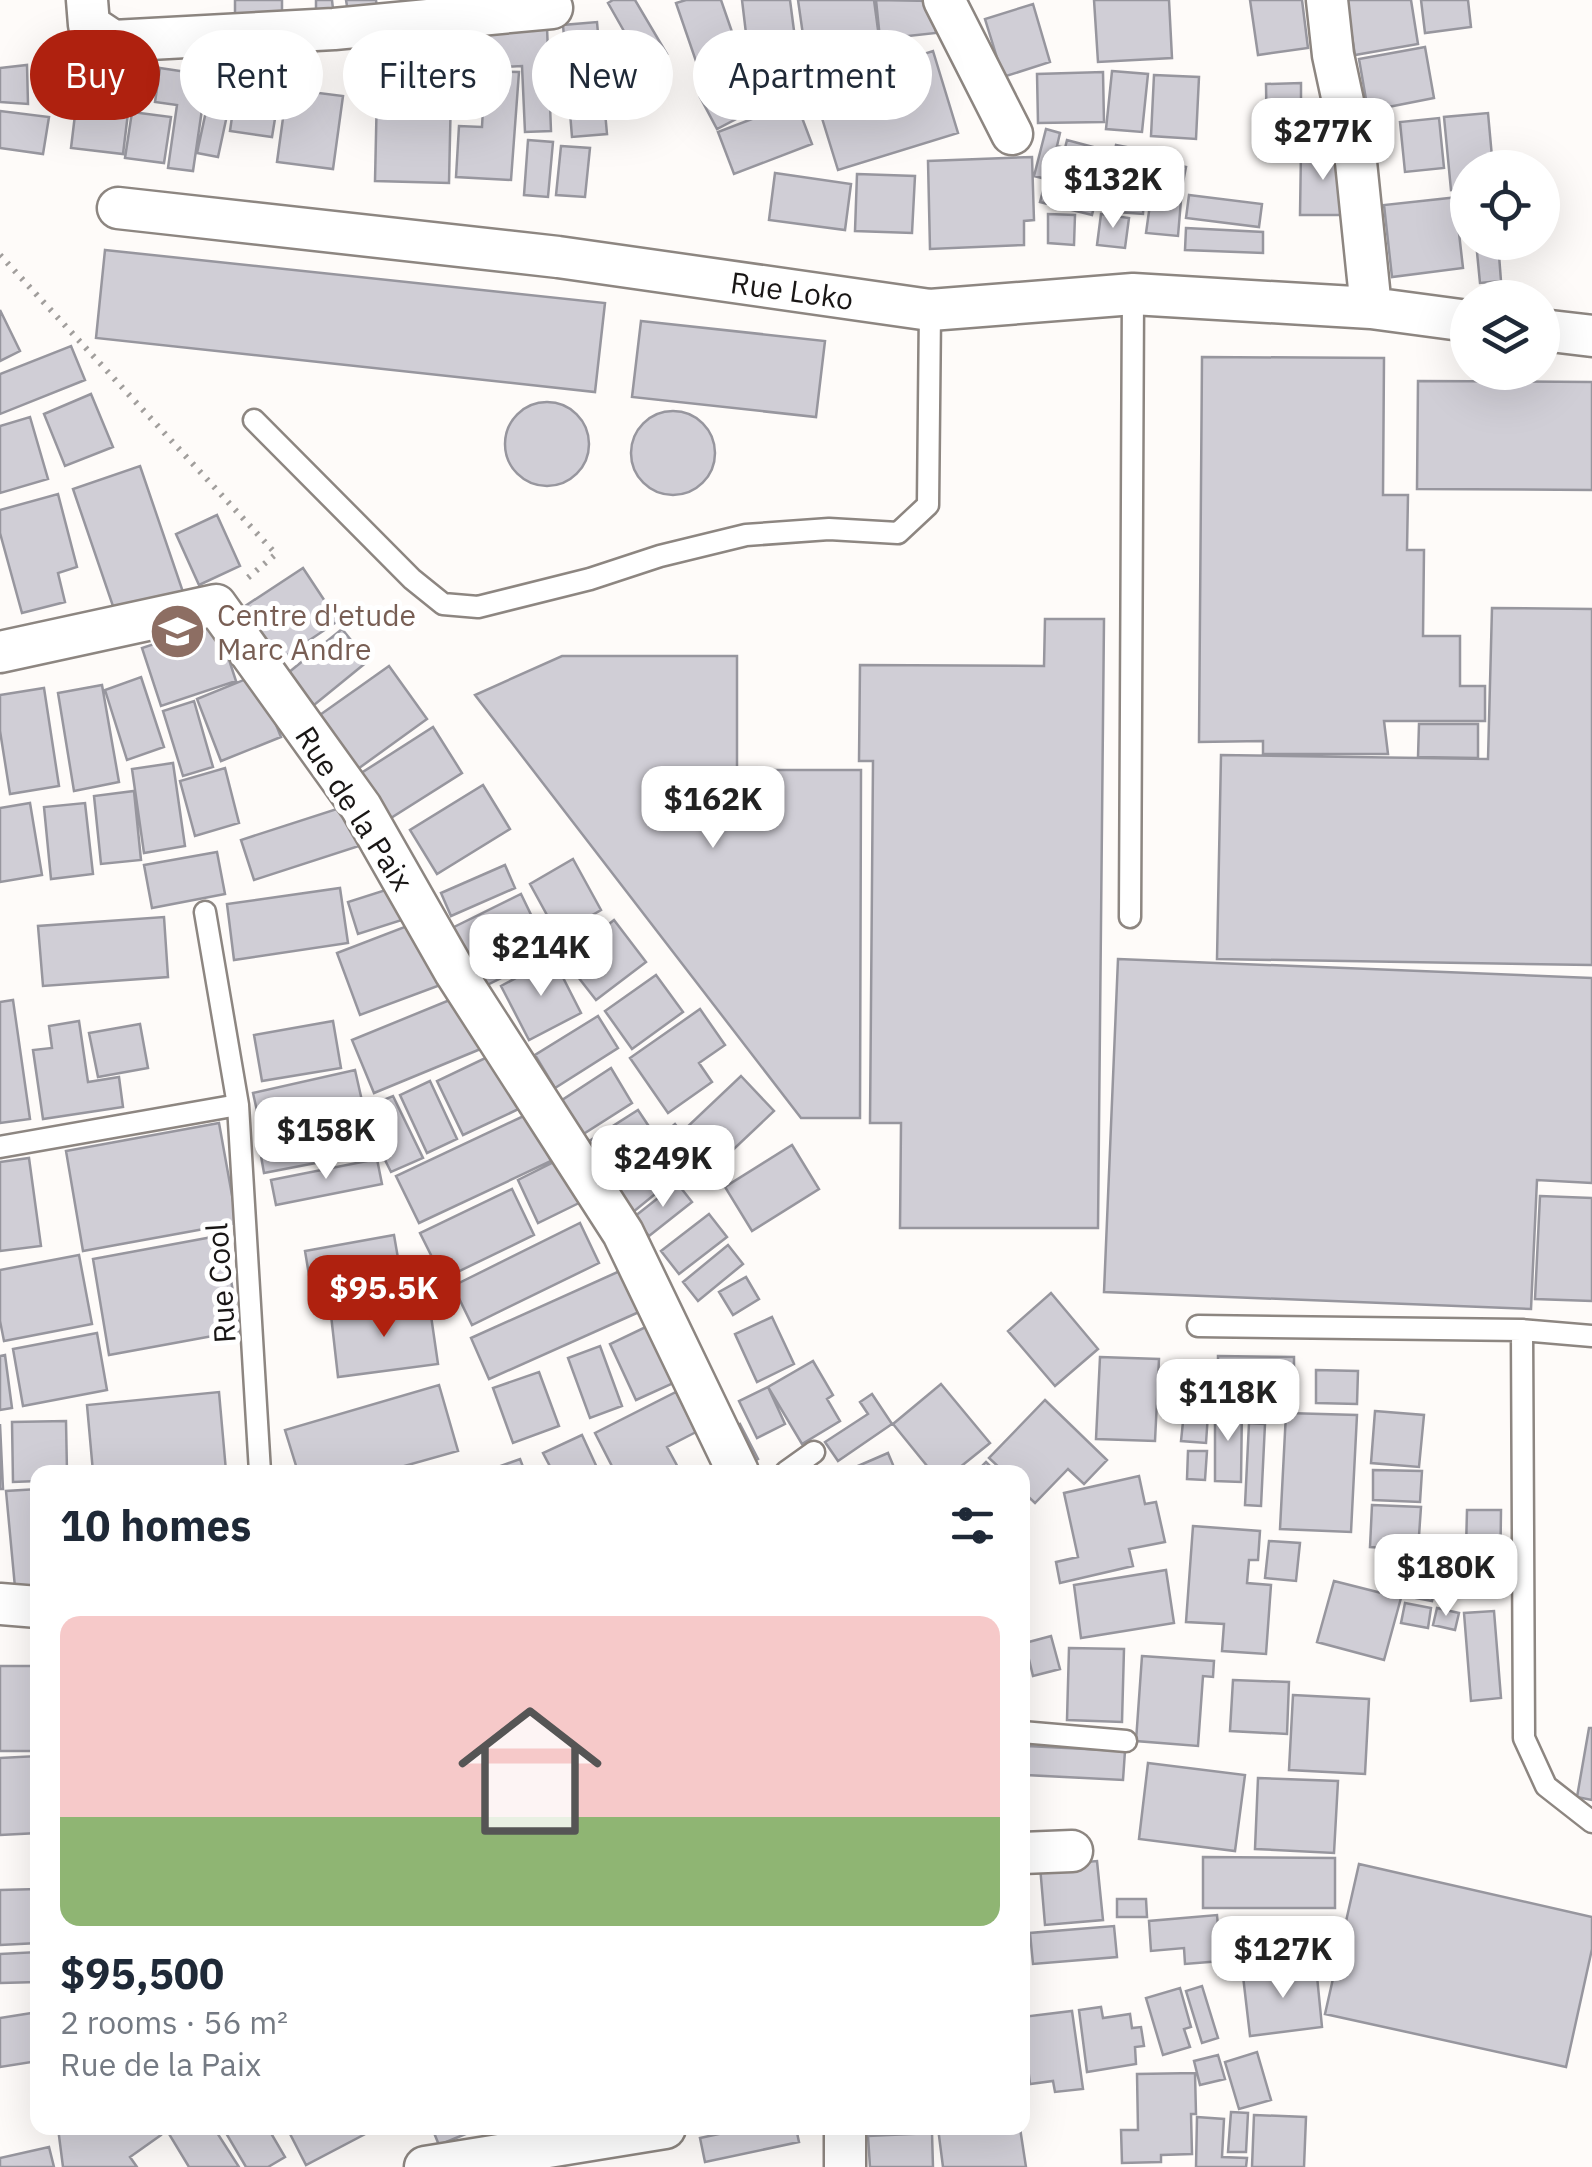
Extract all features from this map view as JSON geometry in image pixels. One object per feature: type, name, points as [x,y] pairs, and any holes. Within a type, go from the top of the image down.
[{"type":"street","points":[[87,0],[89,25],[113,41],[334,28],[552,8]]},
{"type":"street","points":[[944,0],[1012,134]]},
{"type":"street","points":[[1327,0],[1333,55],[1356,162],[1372,308]]},
{"type":"street","name":"Rue Loko","points":[[118,208],[558,257],[930,310],[1133,294],[1372,308],[1450,318]]},
{"type":"street","points":[[1560,332],[1592,336]]},
{"type":"street","points":[[0,652],[216,605]]},
{"type":"street","name":"Rue de la Paix","points":[[216,605],[361,807],[456,972],[623,1233],[735,1465]]},
{"type":"street","points":[[0,1604],[30,1606]]},
{"type":"street","points":[[1030,1853],[1072,1851]]},
{"type":"street","points":[[426,2167],[622,2135]]},
{"type":"street","points":[[845,2135],[845,2167]]},
{"type":"lane","points":[[1130,916],[1133,294]]},
{"type":"lane","points":[[254,420],[412,579],[443,604],[478,607],[746,535],[829,529],[898,533],[928,506],[930,310]]},
{"type":"lane","name":"Rue Cool","points":[[205,912],[238,1105],[260,1465]]},
{"type":"lane","points":[[0,1147],[238,1105]]},
{"type":"lane","points":[[1198,1326],[1522,1330],[1592,1336]]},
{"type":"lane","points":[[1522,1330],[1524,1738],[1546,1786],[1592,1822]]},
{"type":"lane","points":[[796,1465],[814,1452]]},
{"type":"lane","points":[[1030,1733],[1126,1740]]},
{"type":"path","points":[[0,255],[276,554],[216,605]]},
{"type":"building","points":[[235,0],[282,0],[282,15],[235,16]]},
{"type":"building","points":[[316,0],[332,0],[333,9],[316,10]]},
{"type":"building","points":[[346,0],[376,0],[377,8],[348,12]]},
{"type":"building","points":[[635,0],[653,30],[623,30],[608,3]]},
{"type":"building","points":[[721,0],[731,30],[693,30],[693,53],[676,3]]},
{"type":"building","points":[[742,0],[790,0],[794,30],[746,30]]},
{"type":"building","points":[[798,0],[874,0],[878,30],[802,30]]},
{"type":"building","points":[[876,0],[932,1],[936,33],[879,30]]},
{"type":"building","points":[[1094,0],[1169,0],[1172,58],[1098,62]]},
{"type":"building","points":[[1250,0],[1302,0],[1308,48],[1258,55]]},
{"type":"building","points":[[1346,0],[1411,0],[1418,44],[1355,55]]},
{"type":"building","points":[[1421,0],[1468,0],[1471,27],[1425,33]]},
{"type":"building","points":[[1033,4],[1050,62],[1003,77],[985,19]]},
{"type":"building","points":[[597,22],[598,30],[563,30],[563,25]]},
{"type":"building","points":[[547,27],[532,30],[532,120],[551,120],[551,131],[525,132],[522,66],[512,67],[512,30],[498,30]]},
{"type":"building","points":[[1425,47],[1434,98],[1368,111],[1359,59]]},
{"type":"building","points":[[932,51],[958,133],[838,170],[823,120],[932,120]]},
{"type":"building","points":[[27,65],[28,104],[0,102],[0,68]]},
{"type":"building","points":[[160,68],[180,71],[180,120],[200,120],[193,171],[168,168],[177,105],[160,103]]},
{"type":"building","points":[[1112,71],[1148,74],[1142,132],[1106,129]]},
{"type":"building","points":[[512,72],[519,72],[511,180],[456,177],[459,126],[482,127],[482,120],[512,120]]},
{"type":"building","points":[[1103,72],[1104,122],[1038,123],[1037,74]]},
{"type":"building","points":[[1154,75],[1199,77],[1196,139],[1151,136]]},
{"type":"building","points":[[1301,83],[1301,119],[1295,119],[1295,144],[1267,145],[1266,84]]},
{"type":"building","points":[[323,94],[343,96],[333,169],[277,162],[283,120],[323,120]]},
{"type":"building","points":[[0,111],[30,115],[30,120],[49,120],[43,154],[0,148]]},
{"type":"building","points":[[1488,113],[1491,150],[1450,150],[1450,180],[1444,117]]},
{"type":"building","points":[[171,117],[164,163],[125,158],[131,120]]},
{"type":"building","points":[[1439,118],[1444,168],[1405,172],[1400,122]]},
{"type":"building","points":[[74,120],[127,120],[123,154],[71,148]]},
{"type":"building","points":[[204,120],[226,120],[218,157],[197,153]]},
{"type":"building","points":[[232,120],[275,120],[272,137],[230,131]]},
{"type":"building","points":[[376,120],[450,120],[449,183],[375,181]]},
{"type":"building","points":[[571,120],[606,120],[607,134],[572,137]]},
{"type":"building","points":[[712,120],[734,120],[717,129]]},
{"type":"building","points":[[749,120],[803,120],[812,144],[734,174],[718,132]]},
{"type":"building","points":[[1046,129],[1060,133],[1057,146],[1065,148],[1067,140],[1108,151],[1092,215],[1040,202],[1046,179],[1034,176]]},
{"type":"building","points":[[528,140],[553,142],[548,197],[524,195]]},
{"type":"building","points":[[1116,145],[1152,152],[1144,194],[1108,187]]},
{"type":"building","points":[[561,146],[590,148],[585,197],[556,195]]},
{"type":"building","points":[[1301,150],[1345,151],[1345,215],[1300,215]]},
{"type":"building","points":[[1032,157],[1034,220],[1024,221],[1024,245],[930,249],[928,161]]},
{"type":"building","points":[[1156,161],[1186,167],[1180,197],[1150,190]]},
{"type":"building","points":[[775,173],[851,184],[845,230],[769,220]]},
{"type":"building","points":[[857,174],[915,176],[912,233],[855,231]]},
{"type":"building","points":[[1104,193],[1144,196],[1143,214],[1103,211]]},
{"type":"building","points":[[1189,195],[1262,204],[1259,227],[1186,218]]},
{"type":"building","points":[[1151,197],[1181,200],[1178,236],[1146,233]]},
{"type":"building","points":[[1450,198],[1450,260],[1462,260],[1463,268],[1392,277],[1384,205]]},
{"type":"building","points":[[1048,214],[1075,215],[1074,245],[1048,243]]},
{"type":"building","points":[[1101,214],[1129,218],[1125,248],[1097,245]]},
{"type":"building","points":[[1186,228],[1263,232],[1263,253],[1185,250]]},
{"type":"building","points":[[105,250],[605,303],[595,392],[96,338]]},
{"type":"building","points":[[1478,260],[1499,260],[1501,280],[1480,280]]},
{"type":"building","points":[[0,310],[20,351],[0,361]]},
{"type":"building","points":[[641,321],[825,341],[816,417],[632,397]]},
{"type":"building","points":[[71,346],[85,380],[0,414],[0,374]]},
{"type":"building","points":[[1202,357],[1384,358],[1383,495],[1408,495],[1407,550],[1424,550],[1423,636],[1460,636],[1460,686],[1485,686],[1485,721],[1384,721],[1388,754],[1263,754],[1263,741],[1199,742]]},
{"type":"building","points":[[1418,381],[1450,381],[1450,390],[1560,390],[1560,382],[1592,382],[1592,490],[1417,489]]},
{"type":"building","points":[[91,394],[113,447],[65,466],[44,414]]},
{"type":"building","points":[[547,402],[563,405],[577,414],[586,428],[586,460],[577,474],[563,483],[547,486],[531,483],[517,474],[508,460],[505,444],[508,428],[517,414],[531,405]]},
{"type":"building","points":[[673,411],[689,414],[703,423],[712,437],[712,469],[703,483],[689,492],[673,495],[657,492],[643,483],[634,469],[631,453],[634,437],[643,423],[657,414]]},
{"type":"building","points":[[30,417],[48,479],[0,493],[0,426]]},
{"type":"building","points":[[140,466],[183,592],[116,615],[73,489]]},
{"type":"building","points":[[58,494],[77,567],[58,573],[65,602],[22,613],[0,533],[0,510]]},
{"type":"building","points":[[217,515],[240,566],[199,585],[176,534]]},
{"type":"building","points":[[303,568],[338,621],[274,664],[239,610]]},
{"type":"building","points":[[1492,608],[1592,609],[1592,965],[1217,959],[1221,755],[1488,759]]},
{"type":"building","points":[[1045,619],[1104,619],[1098,1228],[900,1228],[901,1123],[870,1123],[873,761],[859,761],[860,665],[1044,666]]},
{"type":"building","points":[[217,623],[236,681],[161,706],[142,648]]},
{"type":"building","points":[[342,629],[368,661],[314,705],[288,673]]},
{"type":"building","points":[[562,656],[737,656],[737,770],[861,770],[860,1118],[801,1118],[475,695]]},
{"type":"building","points":[[389,666],[427,719],[355,771],[317,717]]},
{"type":"building","points":[[256,675],[281,737],[221,761],[197,699]]},
{"type":"building","points":[[141,677],[164,747],[127,760],[105,690]]},
{"type":"building","points":[[102,685],[119,782],[74,791],[58,693]]},
{"type":"building","points":[[44,688],[59,786],[10,794],[0,731],[0,695]]},
{"type":"building","points":[[194,701],[213,767],[183,776],[163,711]]},
{"type":"building","points":[[1419,724],[1478,724],[1478,758],[1418,757]]},
{"type":"building","points":[[433,727],[462,773],[383,823],[355,777]]},
{"type":"building","points":[[173,763],[185,846],[144,853],[132,769]]},
{"type":"building","points":[[225,768],[239,823],[195,836],[180,781]]},
{"type":"building","points":[[483,785],[510,829],[437,874],[410,830]]},
{"type":"building","points":[[134,791],[141,860],[101,864],[94,796]]},
{"type":"building","points":[[30,803],[42,875],[0,882],[0,808]]},
{"type":"building","points":[[85,803],[93,874],[51,879],[44,807]]},
{"type":"building","points":[[346,806],[359,846],[254,880],[241,840]]},
{"type":"building","points":[[217,852],[225,894],[152,908],[144,865]]},
{"type":"building","points":[[573,859],[601,910],[558,935],[530,884]]},
{"type":"building","points":[[505,865],[515,888],[451,916],[441,893]]},
{"type":"building","points":[[395,887],[405,919],[358,934],[348,902]]},
{"type":"building","points":[[340,888],[348,943],[234,960],[227,904]]},
{"type":"building","points":[[521,894],[550,954],[479,989],[450,929]]},
{"type":"building","points":[[164,917],[168,977],[43,986],[38,926]]},
{"type":"building","points":[[614,920],[646,962],[596,1000],[564,959]]},
{"type":"building","points":[[420,921],[443,984],[360,1015],[337,953]]},
{"type":"building","points":[[553,958],[581,1013],[529,1040],[501,986]]},
{"type":"building","points":[[1118,959],[1592,978],[1592,1183],[1537,1180],[1531,1309],[1104,1292]]},
{"type":"building","points":[[656,975],[683,1012],[632,1049],[605,1011]]},
{"type":"building","points":[[462,995],[483,1048],[374,1093],[352,1040]]},
{"type":"building","points":[[13,1000],[30,1119],[0,1123],[0,1002]]},
{"type":"building","points":[[700,1009],[725,1045],[699,1063],[712,1082],[668,1113],[630,1058]]},
{"type":"building","points":[[598,1016],[618,1048],[555,1088],[535,1055]]},
{"type":"building","points":[[79,1021],[88,1082],[119,1077],[123,1107],[43,1119],[33,1050],[52,1048],[49,1026]]},
{"type":"building","points":[[333,1021],[341,1068],[262,1081],[254,1035]]},
{"type":"building","points":[[140,1024],[148,1068],[98,1077],[89,1033]]},
{"type":"building","points":[[498,1052],[523,1107],[463,1135],[437,1081]]},
{"type":"building","points":[[611,1068],[632,1103],[574,1140],[553,1106]]},
{"type":"building","points":[[355,1070],[365,1114],[263,1138],[253,1093]]},
{"type":"building","points":[[741,1076],[774,1111],[718,1164],[685,1129]]},
{"type":"building","points":[[430,1081],[457,1139],[427,1153],[400,1095]]},
{"type":"building","points":[[393,1096],[423,1158],[391,1172],[382,1154],[371,1105]]},
{"type":"building","points":[[638,1110],[652,1131],[594,1169],[580,1147]]},
{"type":"building","points":[[528,1114],[551,1161],[419,1223],[396,1176]]},
{"type":"building","points":[[219,1123],[237,1223],[83,1251],[66,1151]]},
{"type":"building","points":[[368,1124],[373,1152],[264,1173],[259,1145]]},
{"type":"building","points":[[675,1124],[705,1160],[688,1175],[657,1139]]},
{"type":"building","points":[[792,1145],[819,1189],[752,1231],[725,1187]]},
{"type":"building","points":[[646,1151],[671,1181],[627,1217],[602,1186]]},
{"type":"building","points":[[29,1158],[41,1246],[0,1251],[0,1162]]},
{"type":"building","points":[[377,1159],[382,1184],[276,1205],[271,1180]]},
{"type":"building","points":[[558,1160],[579,1203],[538,1223],[518,1180]]},
{"type":"building","points":[[677,1183],[692,1202],[649,1236],[634,1217]]},
{"type":"building","points":[[512,1189],[534,1235],[443,1279],[420,1233]]},
{"type":"building","points":[[1540,1196],[1592,1198],[1592,1301],[1535,1299]]},
{"type":"building","points":[[709,1214],[727,1237],[679,1274],[661,1251]]},
{"type":"building","points":[[580,1223],[599,1263],[472,1325],[453,1286]]},
{"type":"building","points":[[223,1235],[240,1331],[109,1355],[93,1259]]},
{"type":"building","points":[[394,1235],[399,1264],[310,1281],[305,1251]]},
{"type":"building","points":[[728,1245],[743,1264],[698,1301],[683,1282]]},
{"type":"building","points":[[79,1255],[92,1324],[4,1341],[0,1270]]},
{"type":"building","points":[[622,1270],[639,1312],[489,1379],[471,1338]]},
{"type":"building","points":[[746,1277],[759,1299],[733,1315],[719,1292]]},
{"type":"building","points":[[1051,1293],[1098,1349],[1055,1386],[1008,1331]]},
{"type":"building","points":[[429,1302],[438,1364],[338,1377],[331,1315]]},
{"type":"building","points":[[772,1317],[794,1364],[757,1382],[735,1334]]},
{"type":"building","points":[[652,1324],[678,1381],[636,1400],[610,1344]]},
{"type":"building","points":[[97,1333],[107,1390],[23,1406],[13,1349]]},
{"type":"building","points":[[600,1346],[622,1406],[590,1418],[568,1358]]},
{"type":"building","points":[[5,1355],[12,1408],[0,1410],[0,1356]]},
{"type":"building","points":[[1218,1356],[1294,1357],[1294,1393],[1218,1391]]},
{"type":"building","points":[[1100,1357],[1159,1359],[1155,1441],[1096,1439]]},
{"type":"building","points":[[813,1361],[833,1395],[827,1399],[840,1421],[802,1444],[768,1387]]},
{"type":"building","points":[[1316,1370],[1358,1371],[1357,1404],[1316,1403]]},
{"type":"building","points":[[539,1372],[559,1426],[513,1443],[493,1388]]},
{"type":"building","points":[[941,1384],[990,1443],[963,1465],[926,1465],[893,1424]]},
{"type":"building","points":[[439,1385],[458,1451],[408,1465],[296,1465],[285,1430]]},
{"type":"building","points":[[768,1387],[785,1424],[757,1438],[739,1401]]},
{"type":"building","points":[[219,1392],[225,1465],[92,1465],[87,1405]]},
{"type":"building","points":[[676,1392],[696,1432],[667,1447],[677,1465],[611,1465],[595,1433]]},
{"type":"building","points":[[872,1394],[892,1424],[838,1461],[825,1442],[868,1414],[860,1402]]},
{"type":"building","points":[[1045,1400],[1107,1460],[1084,1484],[1068,1469],[1035,1503],[1030,1498],[1030,1465],[996,1465],[989,1458]]},
{"type":"building","points":[[1215,1406],[1242,1406],[1241,1482],[1215,1481]]},
{"type":"building","points":[[1375,1411],[1424,1415],[1419,1467],[1371,1463]]},
{"type":"building","points":[[1184,1412],[1208,1414],[1206,1443],[1181,1441]]},
{"type":"building","points":[[1286,1413],[1357,1415],[1351,1532],[1280,1529]]},
{"type":"building","points":[[66,1421],[67,1465],[30,1465],[30,1481],[13,1482],[12,1422]]},
{"type":"building","points":[[1249,1423],[1265,1424],[1261,1506],[1245,1505]]},
{"type":"building","points":[[0,1424],[3,1489],[0,1489]]},
{"type":"building","points":[[740,1424],[758,1459],[741,1465],[724,1433]]},
{"type":"building","points":[[582,1435],[596,1465],[549,1465],[543,1453]]},
{"type":"building","points":[[1188,1451],[1207,1451],[1205,1480],[1187,1479]]},
{"type":"building","points":[[888,1453],[893,1465],[860,1465]]},
{"type":"building","points":[[1373,1470],[1422,1471],[1420,1502],[1373,1500]]},
{"type":"building","points":[[1139,1476],[1145,1504],[1156,1502],[1165,1542],[1129,1549],[1133,1566],[1060,1583],[1056,1562],[1078,1557],[1064,1493]]},
{"type":"building","points":[[30,1490],[30,1597],[16,1598],[6,1491]]},
{"type":"building","points":[[1372,1505],[1421,1507],[1418,1550],[1370,1547]]},
{"type":"building","points":[[1467,1510],[1501,1510],[1500,1588],[1465,1588]]},
{"type":"building","points":[[1193,1526],[1260,1531],[1258,1560],[1249,1560],[1247,1583],[1271,1585],[1266,1654],[1222,1651],[1224,1624],[1186,1622]]},
{"type":"building","points":[[1269,1541],[1300,1543],[1296,1581],[1265,1578]]},
{"type":"building","points":[[1166,1570],[1174,1623],[1081,1638],[1074,1585]]},
{"type":"building","points":[[1334,1581],[1401,1598],[1384,1660],[1317,1642]]},
{"type":"building","points":[[1419,1585],[1435,1588],[1432,1601],[1416,1598]]},
{"type":"building","points":[[1405,1603],[1431,1608],[1428,1628],[1401,1623]]},
{"type":"building","points":[[1437,1608],[1459,1613],[1455,1630],[1433,1625]]},
{"type":"building","points":[[1494,1611],[1501,1698],[1471,1701],[1464,1613]]},
{"type":"building","points":[[1051,1636],[1060,1669],[1033,1676],[1030,1642]]},
{"type":"building","points":[[1069,1648],[1124,1649],[1122,1722],[1067,1720]]},
{"type":"building","points":[[1142,1656],[1214,1661],[1213,1677],[1203,1676],[1198,1746],[1136,1741]]},
{"type":"building","points":[[0,1666],[30,1666],[30,1751],[0,1751]]},
{"type":"building","points":[[1233,1680],[1289,1682],[1287,1734],[1230,1731]]},
{"type":"building","points":[[1293,1695],[1369,1699],[1365,1774],[1289,1770]]},
{"type":"building","points":[[1592,1728],[1592,1800],[1577,1797]]},
{"type":"building","points":[[1030,1746],[1125,1751],[1123,1780],[1030,1775]]},
{"type":"building","points":[[30,1756],[30,1833],[0,1835],[0,1758]]},
{"type":"building","points":[[1148,1763],[1245,1775],[1235,1851],[1139,1839]]},
{"type":"building","points":[[1258,1778],[1338,1781],[1334,1853],[1255,1849]]},
{"type":"building","points":[[1203,1857],[1335,1858],[1335,1908],[1203,1908]]},
{"type":"building","points":[[1097,1861],[1103,1920],[1045,1925],[1040,1866]]},
{"type":"building","points":[[1359,1864],[1592,1917],[1592,1949],[1566,2067],[1325,2014]]},
{"type":"building","points":[[30,1889],[30,1943],[0,1945],[0,1890]]},
{"type":"building","points":[[1117,1899],[1146,1899],[1147,1917],[1117,1917]]},
{"type":"building","points":[[1217,1915],[1221,1961],[1185,1964],[1184,1948],[1151,1951],[1149,1921]]},
{"type":"building","points":[[1114,1926],[1117,1957],[1033,1964],[1030,1933]]},
{"type":"building","points":[[30,1952],[30,1982],[0,1983],[0,1954]]},
{"type":"building","points":[[1316,1966],[1322,2027],[1250,2036],[1243,1976]]},
{"type":"building","points":[[1202,1986],[1218,2038],[1202,2043],[1186,1991]]},
{"type":"building","points":[[1180,1988],[1191,2027],[1184,2029],[1190,2047],[1163,2055],[1146,1998]]},
{"type":"building","points":[[1101,2007],[1103,2018],[1130,2014],[1132,2028],[1141,2027],[1144,2046],[1135,2047],[1136,2064],[1087,2072],[1079,2010]]},
{"type":"building","points":[[1072,2011],[1083,2089],[1055,2092],[1053,2081],[1030,2084],[1030,2016]]},
{"type":"building","points":[[30,2013],[30,2062],[0,2067],[0,2018]]},
{"type":"building","points":[[1257,2052],[1271,2100],[1239,2109],[1225,2062]]},
{"type":"building","points":[[1218,2055],[1225,2079],[1200,2085],[1194,2061]]},
{"type":"building","points":[[1195,2073],[1192,2154],[1161,2155],[1161,2162],[1122,2163],[1121,2130],[1138,2130],[1137,2074]]},
{"type":"building","points":[[1231,2112],[1248,2113],[1246,2152],[1228,2152]]},
{"type":"building","points":[[1254,2115],[1306,2117],[1304,2167],[1252,2167]]},
{"type":"building","points":[[1197,2117],[1224,2119],[1222,2157],[1247,2158],[1246,2167],[1196,2167]]},
{"type":"building","points":[[59,2135],[161,2135],[130,2157],[137,2167],[63,2167]]},
{"type":"building","points":[[170,2135],[218,2135],[239,2167],[189,2167]]},
{"type":"building","points":[[227,2135],[272,2135],[285,2157],[268,2167],[246,2167]]},
{"type":"building","points":[[291,2135],[363,2135],[306,2165]]},
{"type":"building","points":[[435,2135],[463,2135],[439,2145]]},
{"type":"building","points":[[798,2135],[799,2142],[705,2162],[700,2138]]},
{"type":"building","points":[[932,2135],[933,2167],[870,2167],[868,2136]]},
{"type":"building","points":[[939,2135],[1021,2135],[1026,2167],[943,2167]]},
{"type":"building","points":[[49,2147],[54,2167],[0,2167],[0,2158]]},
{"type":"place","name":"Centre d'etude Marc Andre","points":[[178,631]]}]
